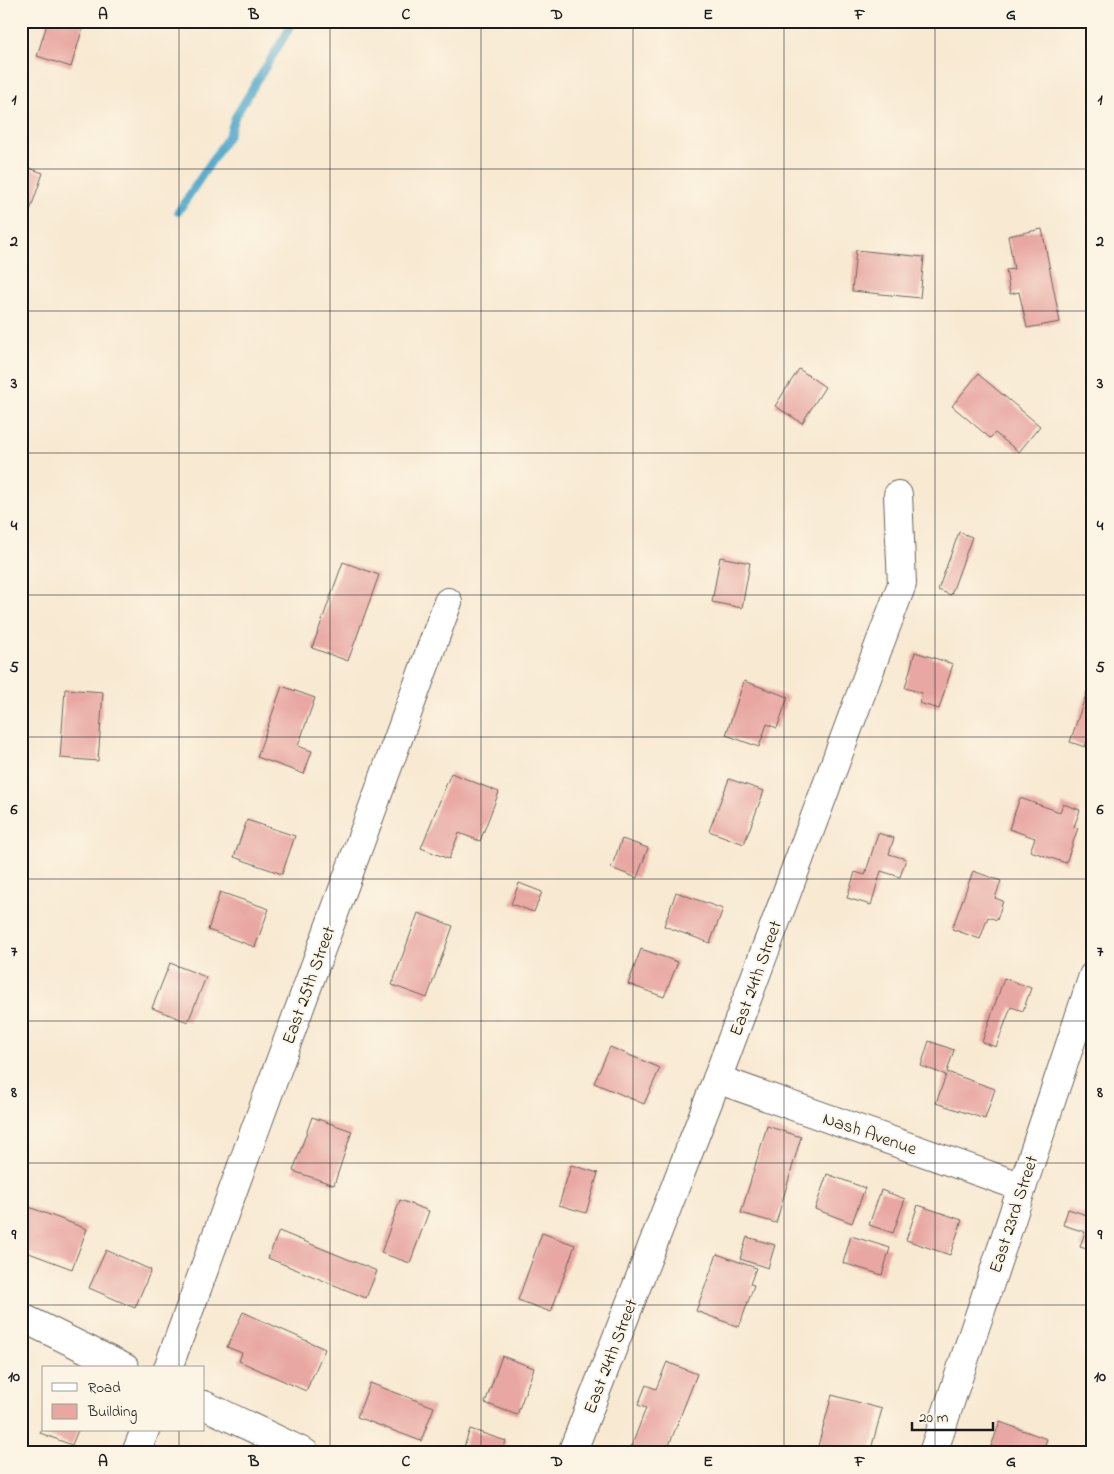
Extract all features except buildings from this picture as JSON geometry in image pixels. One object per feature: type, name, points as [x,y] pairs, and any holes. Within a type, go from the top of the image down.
[{"type":"street","name":"East 24th Street","points":[[572,1453],[717,1080],[902,584],[898,496]]},
{"type":"street","name":"East 25th Street","points":[[169,1366],[448,602]]},
{"type":"street","name":"East 23rd Street","points":[[934,1453],[1093,976]]},
{"type":"street","name":"Nash Avenue","points":[[717,1080],[1022,1186]]},
{"type":"street","points":[[21,1317],[121,1366]]},
{"type":"street","points":[[205,1405],[305,1453]]},
{"type":"street","points":[[136,1453],[144,1432]]},
{"type":"waterway","points":[[178,212],[229,135],[235,117],[294,21]]}]
